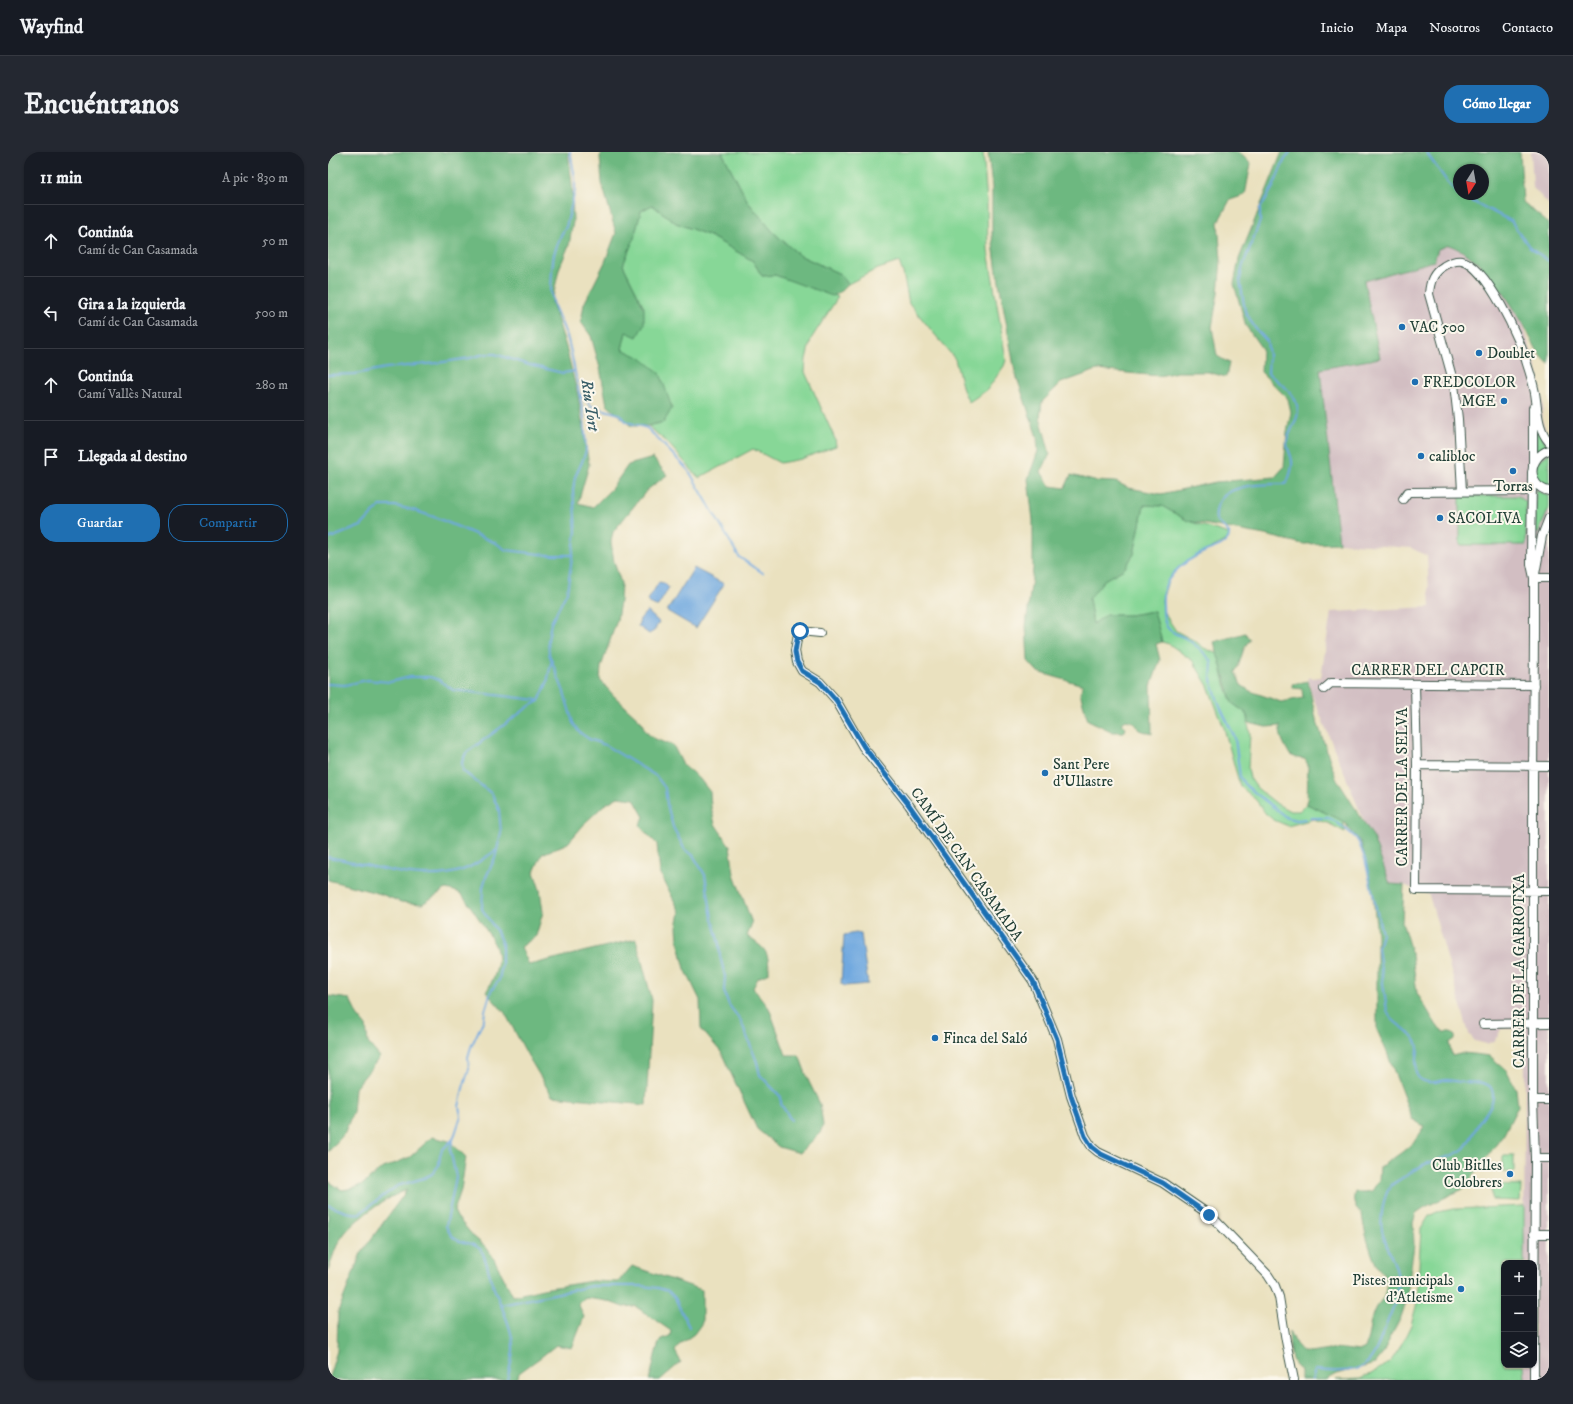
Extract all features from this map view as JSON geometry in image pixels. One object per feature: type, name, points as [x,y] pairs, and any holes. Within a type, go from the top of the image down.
[{"type":"street","name":"CARRER DE LA GARROTXA","points":[[1462,491],[1458,419],[1454,384],[1429,294],[1430,282],[1436,272],[1445,266],[1455,261],[1462,261],[1470,265],[1478,272],[1503,307],[1527,362],[1535,395],[1539,425],[1549,442]]},
{"type":"street","name":"CARRER DE LA GARROTXA","points":[[1534,578],[1531,564],[1533,469],[1532,417],[1535,395]]},
{"type":"street","points":[[1549,450],[1538,456],[1533,469],[1536,483],[1540,487],[1549,491]]},
{"type":"street","points":[[1403,499],[1408,492],[1532,491]]},
{"type":"street","name":"CARRER DE LA GARROTXA","points":[[1534,1332],[1534,578],[1542,536],[1549,518]]},
{"type":"street","points":[[1534,578],[1549,578]]},
{"type":"street","name":"CAMÍ DE CAN CASAMADA","points":[[820,634],[800,631],[798,634],[795,652],[797,662],[802,671],[820,682],[836,700],[864,747],[909,805],[991,924],[1026,971],[1037,989],[1057,1039],[1071,1096],[1085,1136],[1092,1147],[1101,1154],[1163,1183],[1204,1211],[1215,1220],[1272,1280],[1276,1286],[1279,1297],[1294,1380]]},
{"type":"street","name":"CARRER DEL CAPCIR","points":[[1324,689],[1331,684],[1534,685]]},
{"type":"street","name":"CARRER DE LA SELVA","points":[[1415,684],[1417,765],[1416,890],[1534,891]]},
{"type":"street","points":[[1417,765],[1549,766]]},
{"type":"street","points":[[1534,891],[1549,891]]},
{"type":"street","points":[[1483,1024],[1549,1023]]},
{"type":"street","points":[[1533,1100],[1549,1100]]},
{"type":"street","points":[[1535,1158],[1549,1158]]},
{"type":"street","points":[[1534,1234],[1549,1234]]},
{"type":"street","name":"CARRER DE LA GARROTXA","points":[[1534,1368],[1534,1380]]},
{"type":"shaded area","points":[[1531,152],[1549,152],[1549,205],[1533,188]]},
{"type":"shaded area","points":[[1449,245],[1462,250],[1483,267],[1498,285],[1523,324],[1539,377],[1543,403],[1543,411],[1541,411],[1543,424],[1549,436],[1549,1380],[1525,1380],[1524,1368],[1537,1368],[1537,1260],[1524,1260],[1525,1037],[1516,1029],[1501,1029],[1498,1036],[1487,1044],[1475,1041],[1469,1034],[1429,895],[1404,885],[1390,884],[1312,695],[1308,677],[1321,677],[1331,612],[1430,607],[1427,556],[1411,548],[1339,543],[1320,369],[1379,358],[1364,281],[1434,261],[1438,249]]},
{"type":"green space","points":[[328,152],[568,152],[572,184],[573,222],[569,245],[559,269],[552,302],[566,347],[578,396],[589,465],[578,503],[593,507],[612,488],[628,465],[653,458],[667,475],[647,490],[613,532],[611,542],[614,562],[621,583],[620,601],[617,620],[601,667],[600,680],[613,695],[642,722],[646,732],[658,740],[673,745],[683,765],[699,778],[710,792],[711,807],[715,824],[730,846],[734,874],[752,923],[747,936],[762,947],[768,959],[769,973],[758,978],[753,988],[769,1008],[786,1055],[799,1055],[809,1082],[820,1104],[823,1125],[820,1133],[800,1153],[779,1147],[757,1129],[721,1052],[701,1029],[700,1000],[685,969],[678,940],[677,927],[680,912],[660,873],[657,844],[640,825],[644,817],[634,799],[618,797],[604,805],[587,821],[568,843],[542,854],[534,872],[540,890],[543,912],[536,936],[521,947],[529,965],[636,939],[652,1000],[646,1105],[552,1096],[505,1013],[486,992],[496,971],[498,960],[496,948],[480,920],[461,894],[456,891],[446,889],[422,904],[401,902],[381,894],[328,880]]},
{"type":"green space","points":[[603,152],[722,152],[748,202],[773,232],[799,255],[840,274],[848,284],[841,291],[832,296],[775,275],[762,276],[753,261],[710,236],[676,223],[652,205],[641,211],[634,238],[623,265],[644,308],[644,324],[637,337],[626,332],[622,349],[641,358],[660,373],[672,408],[664,422],[648,426],[631,426],[607,405],[600,368],[591,336],[581,322],[584,304],[605,262],[616,233],[602,183],[600,156]]},
{"type":"green space","points":[[722,152],[983,152],[987,203],[988,250],[1006,360],[1004,366],[987,390],[969,402],[963,390],[955,359],[909,303],[903,273],[899,262],[875,270],[848,284],[840,274],[799,255],[773,232],[748,202]]},
{"type":"green space","points":[[988,152],[1238,152],[1251,163],[1245,195],[1230,200],[1218,222],[1221,260],[1218,293],[1212,327],[1217,356],[1229,363],[1226,377],[1208,372],[1177,372],[1159,376],[1097,370],[1061,383],[1042,402],[1040,417],[1050,454],[1041,472],[1050,486],[1065,488],[1071,475],[1094,481],[1116,482],[1129,488],[1161,494],[1216,482],[1275,477],[1284,467],[1287,432],[1291,412],[1288,399],[1261,372],[1262,349],[1246,326],[1234,284],[1239,259],[1282,152],[1520,152],[1523,202],[1549,224],[1549,364],[1537,350],[1523,323],[1508,300],[1483,267],[1473,258],[1449,245],[1438,249],[1434,261],[1364,281],[1380,358],[1320,369],[1339,543],[1303,544],[1265,535],[1188,521],[1162,506],[1144,505],[1134,554],[1124,569],[1104,580],[1089,599],[1093,624],[1106,615],[1130,615],[1154,611],[1162,642],[1156,644],[1160,660],[1151,686],[1152,734],[1140,730],[1133,722],[1126,720],[1122,723],[1125,727],[1124,732],[1113,732],[1088,720],[1080,693],[1083,685],[1038,672],[1028,661],[1026,626],[1033,569],[1033,520],[1028,479],[1038,451],[1037,437],[1015,372],[992,236],[992,187]]},
{"type":"green space","points":[[652,205],[676,223],[710,236],[753,261],[762,276],[775,275],[838,297],[811,339],[806,359],[805,372],[835,439],[836,446],[801,459],[780,463],[753,449],[699,478],[667,442],[648,426],[664,422],[622,349],[626,332],[644,307],[623,265],[634,238],[641,211]]},
{"type":"green space","points":[[1538,430],[1547,445],[1537,451],[1536,431]]},
{"type":"green space","points":[[1549,453],[1549,489],[1536,480],[1535,464]]},
{"type":"green space","points":[[1536,490],[1549,496],[1549,508],[1538,534],[1535,531]]},
{"type":"green space","points":[[1460,496],[1518,496],[1526,502],[1526,545],[1460,545]]},
{"type":"green space","points":[[1144,505],[1162,506],[1188,521],[1229,534],[1228,539],[1183,564],[1169,578],[1162,600],[1163,611],[1176,631],[1195,641],[1204,648],[1218,654],[1225,684],[1232,703],[1246,713],[1250,734],[1248,768],[1250,778],[1257,788],[1277,804],[1290,811],[1299,811],[1307,804],[1343,821],[1345,832],[1328,823],[1313,819],[1288,826],[1274,820],[1266,814],[1256,800],[1240,786],[1224,728],[1208,686],[1193,661],[1169,644],[1162,642],[1154,611],[1130,615],[1107,615],[1093,624],[1089,599],[1104,580],[1124,569],[1134,554]]},
{"type":"green space","points":[[1245,633],[1250,640],[1245,647],[1235,672],[1241,685],[1250,691],[1281,702],[1303,698],[1302,689],[1293,688],[1292,684],[1308,681],[1316,719],[1336,778],[1372,835],[1390,884],[1404,885],[1402,922],[1412,955],[1417,993],[1437,1026],[1444,1032],[1451,1032],[1455,1036],[1455,1039],[1449,1043],[1452,1056],[1464,1053],[1490,1056],[1507,1071],[1516,1089],[1518,1106],[1504,1134],[1463,1189],[1425,1207],[1416,1213],[1413,1223],[1414,1245],[1406,1302],[1401,1317],[1381,1356],[1375,1364],[1337,1374],[1326,1380],[1301,1380],[1301,1370],[1294,1363],[1290,1353],[1289,1331],[1296,1344],[1303,1352],[1310,1353],[1344,1349],[1359,1351],[1365,1348],[1374,1312],[1385,1295],[1387,1285],[1386,1279],[1371,1253],[1365,1232],[1362,1213],[1354,1204],[1355,1192],[1372,1191],[1379,1180],[1380,1166],[1412,1144],[1424,1126],[1412,1119],[1377,1030],[1377,935],[1372,887],[1361,843],[1343,821],[1307,804],[1308,765],[1305,759],[1290,755],[1281,737],[1280,726],[1266,727],[1249,723],[1246,713],[1232,703],[1214,642]]},
{"type":"green space","points":[[328,996],[350,999],[357,1015],[366,1026],[368,1043],[380,1057],[355,1088],[353,1112],[344,1134],[328,1152]]},
{"type":"green space","points":[[432,1137],[449,1141],[466,1157],[461,1190],[454,1211],[457,1217],[474,1237],[486,1247],[493,1257],[513,1296],[543,1289],[592,1281],[618,1282],[632,1266],[702,1290],[702,1323],[694,1334],[680,1344],[675,1351],[681,1362],[660,1380],[649,1380],[655,1354],[661,1339],[670,1336],[671,1331],[635,1306],[623,1307],[607,1301],[586,1298],[578,1303],[584,1317],[572,1348],[556,1345],[519,1373],[517,1380],[328,1380],[337,1351],[338,1312],[361,1253],[407,1190],[372,1209],[347,1230],[337,1245],[328,1271],[328,1181],[342,1190],[354,1188],[365,1183],[379,1170],[410,1157]]},
{"type":"green space","points":[[1503,1156],[1514,1156],[1514,1172],[1503,1172]]},
{"type":"green space","points":[[1492,1185],[1521,1186],[1520,1201],[1492,1200]]},
{"type":"green space","name":"Pistes municipals d'Atletisme","points":[[1524,1206],[1524,1260],[1501,1260],[1501,1368],[1524,1368],[1525,1380],[1336,1380],[1360,1379],[1371,1374],[1390,1362],[1399,1349],[1411,1325],[1417,1303],[1421,1229],[1429,1216],[1437,1212],[1454,1209]]},
{"type":"water","points":[[694,568],[724,584],[696,628],[667,611]]},
{"type":"water","points":[[659,582],[664,583],[669,588],[658,606],[656,606],[649,603],[648,600]]},
{"type":"water","points":[[647,611],[659,622],[654,631],[649,634],[638,626],[640,619]]},
{"type":"water","points":[[856,933],[861,934],[868,984],[845,986],[841,984],[844,935]]},
{"type":"waterway","name":"Riu Tort","points":[[570,152],[575,178],[575,191],[566,227],[561,235],[554,254],[551,291],[554,306],[567,336],[571,352],[584,417],[586,451],[575,477],[573,490],[576,531],[567,592],[551,623],[548,640],[549,654],[564,692],[573,723],[579,732],[589,739],[605,745],[656,776],[665,788],[667,804],[673,827],[685,850],[693,855],[705,875],[712,918],[725,976],[724,991],[729,1005],[741,1021],[757,1062],[760,1075],[781,1097],[781,1104],[791,1120]]},
{"type":"waterway","points":[[1290,152],[1284,161],[1273,187],[1260,209],[1260,221],[1242,268],[1240,280],[1245,311],[1255,328],[1267,341],[1269,356],[1268,373],[1290,392],[1297,403],[1297,417],[1287,441],[1287,447],[1292,459],[1291,472],[1287,483],[1246,486],[1228,493],[1221,499],[1217,507],[1216,519],[1228,531],[1229,537],[1223,544],[1198,555],[1175,571],[1165,586],[1163,594],[1163,610],[1167,627],[1192,643],[1212,662],[1211,680],[1220,707],[1235,738],[1240,777],[1244,784],[1287,818],[1298,820],[1305,819]]},
{"type":"waterway","points":[[1426,152],[1448,183],[1458,194],[1511,221],[1530,248],[1549,261]]},
{"type":"waterway","points":[[328,375],[355,374],[386,368],[437,363],[470,358],[484,354],[495,354],[529,365],[563,373],[575,371]]},
{"type":"waterway","name":"Riu Tort","points":[[581,395],[591,406],[619,414],[627,422],[647,428],[689,471],[739,557],[763,573]]},
{"type":"waterway","points":[[328,539],[361,526],[380,506],[395,506],[437,518],[496,543],[506,550],[548,555],[572,555]]},
{"type":"waterway","points":[[507,1380],[513,1350],[513,1342],[506,1316],[492,1283],[484,1256],[480,1249],[471,1244],[458,1241],[454,1238],[446,1226],[456,1177],[450,1149],[461,1116],[459,1107],[469,1069],[468,1057],[484,1019],[491,991],[499,980],[502,965],[502,944],[497,932],[482,909],[483,887],[495,858],[501,833],[499,810],[492,794],[463,771],[462,762],[466,753],[531,705],[539,701],[547,683],[551,663]]},
{"type":"waterway","points":[[328,684],[345,685],[367,680],[390,682],[410,677],[430,677],[439,680],[453,690],[537,700]]},
{"type":"waterway","points":[[1310,818],[1328,818],[1333,820],[1346,829],[1356,838],[1359,843],[1365,859],[1382,934],[1378,948],[1387,1011],[1389,1016],[1410,1034],[1417,1043],[1418,1053],[1416,1074],[1419,1078],[1431,1083],[1444,1080],[1484,1083],[1490,1087],[1493,1094],[1490,1106],[1465,1148],[1458,1153],[1422,1166],[1394,1183],[1388,1191],[1381,1220],[1382,1230],[1396,1267],[1398,1286],[1392,1310],[1381,1339],[1372,1357],[1367,1363],[1353,1370],[1315,1370],[1312,1380]]},
{"type":"waterway","points":[[328,857],[396,872],[414,875],[432,875],[449,874],[465,869],[497,850]]},
{"type":"waterway","points":[[328,1205],[340,1210],[360,1213],[397,1186],[432,1174],[439,1165],[442,1150],[453,1139]]},
{"type":"waterway","points":[[501,1305],[592,1286],[642,1286],[668,1291],[675,1298],[689,1327]]},
{"type":"place","name":"VAC 500","points":[[1402,327]]},
{"type":"place","name":"Doublet","points":[[1479,353]]},
{"type":"place","name":"FREDCOLOR","points":[[1415,382]]},
{"type":"place","name":"MGE","points":[[1504,401]]},
{"type":"place","name":"calibloc","points":[[1421,456]]},
{"type":"place","name":"Torras","points":[[1513,471]]},
{"type":"place","name":"SACOLIVA","points":[[1440,518]]},
{"type":"place","name":"Sant Pere d'Ullastre","points":[[1045,773]]},
{"type":"place","name":"Finca del Saló","points":[[935,1038]]},
{"type":"place","name":"Club Bitlles Colobrers","points":[[1510,1174]]},
{"type":"place","name":"Pistes municipals d'Atletisme","points":[[1461,1289]]},
{"type":"route","points":[[800,631],[798,634],[795,652],[797,662],[802,671],[820,682],[836,700],[850,726],[864,747],[909,805],[991,924],[1033,981],[1057,1039],[1065,1076],[1077,1115],[1085,1136],[1092,1147],[1101,1154],[1163,1183],[1209,1215]]}]
